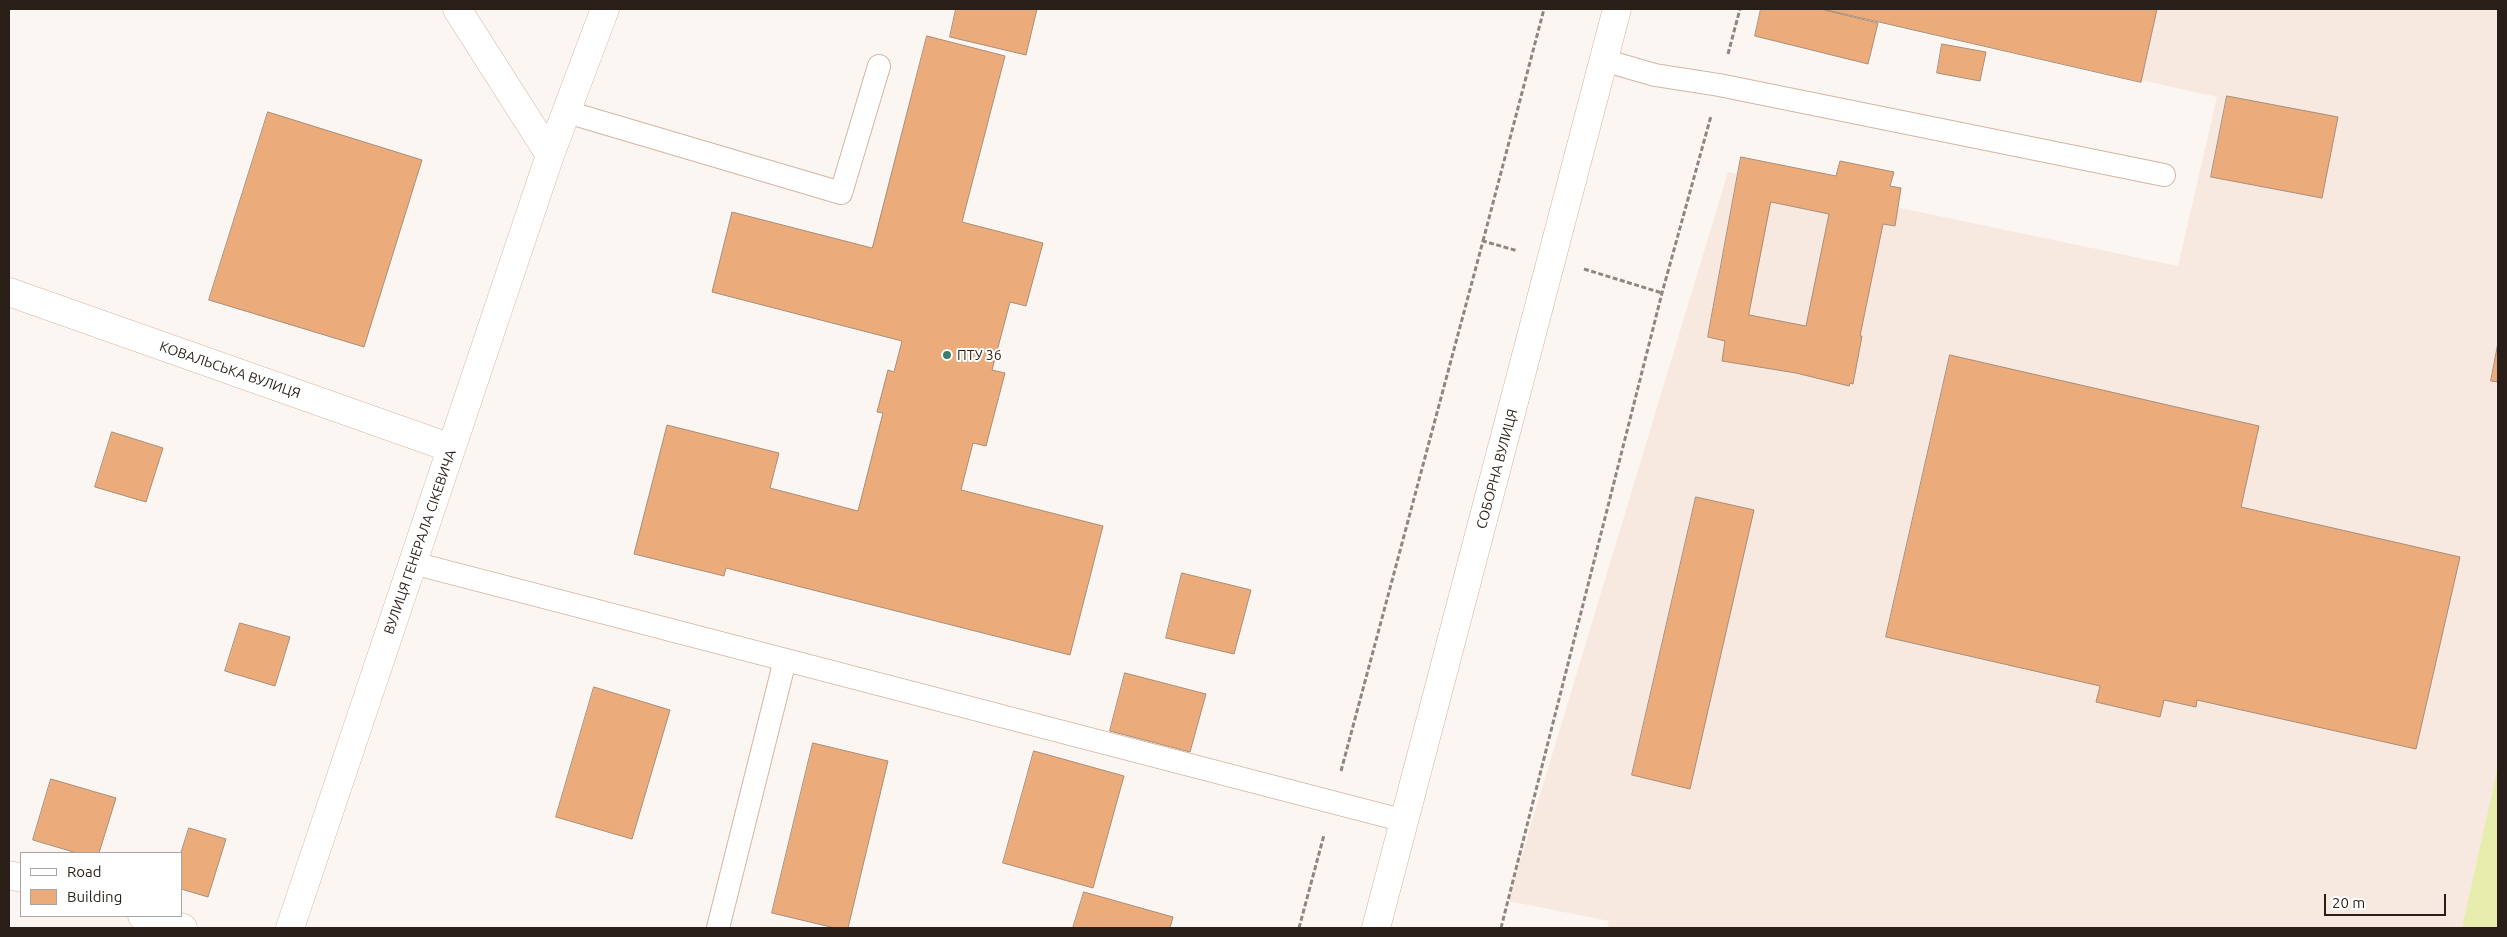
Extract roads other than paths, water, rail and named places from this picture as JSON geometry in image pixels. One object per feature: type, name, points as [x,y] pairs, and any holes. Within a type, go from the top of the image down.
[{"type":"street","points":[[457,9],[550,155]]},
{"type":"street","name":"ВУЛИЦЯ ГЕНЕРАЛА СІКЕВИЧА","points":[[290,928],[550,155],[605,9]]},
{"type":"street","name":"СОБОРНА ВУЛИЦЯ","points":[[1376,928],[1617,9]]},
{"type":"street","name":"КОВАЛЬСЬКА ВУЛИЦЯ","points":[[9,292],[451,448]]},
{"type":"street","points":[[145,917],[182,928]]},
{"type":"lane","points":[[1603,60],[1655,76],[1719,85],[2164,175]]},
{"type":"lane","points":[[567,112],[841,193],[879,66]]},
{"type":"lane","points":[[413,563],[1405,821]]},
{"type":"lane","points":[[718,928],[785,660]]},
{"type":"place","name":"ПТУ 36","points":[[947,355]]}]
